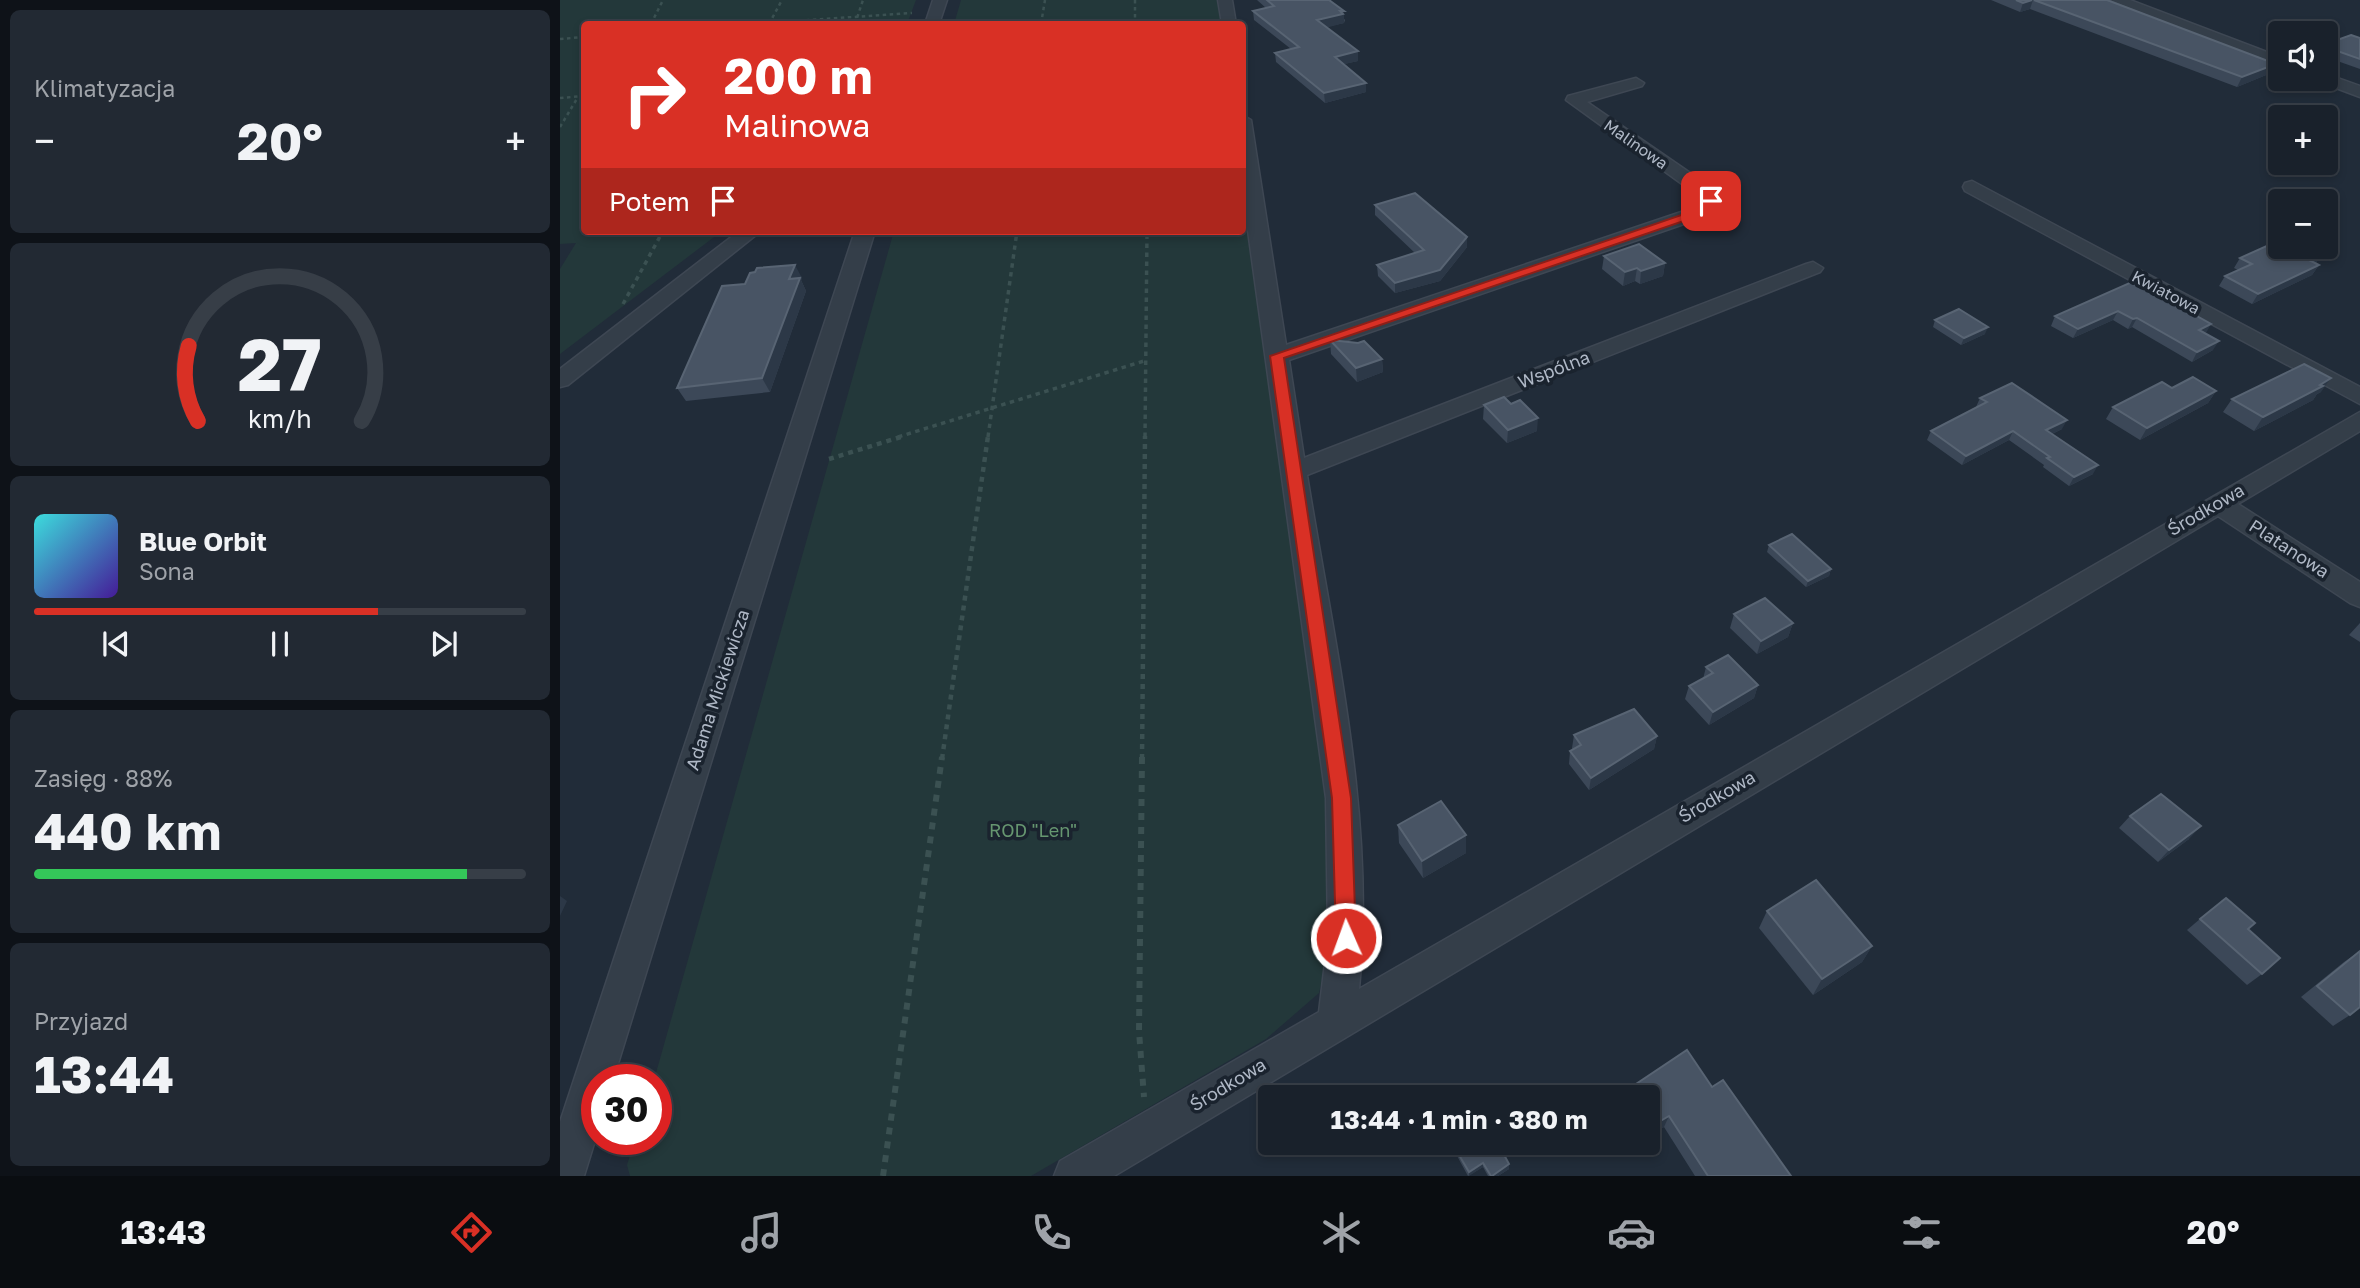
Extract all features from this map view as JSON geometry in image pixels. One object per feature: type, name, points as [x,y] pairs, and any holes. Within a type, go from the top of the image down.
[{"type":"street","points":[[933,21],[940,0]]},
{"type":"street","points":[[1225,0],[1228,21]]},
{"type":"street","points":[[2117,0],[2268,57]]},
{"type":"street","name":"Malinowa","points":[[1277,356],[1706,210],[1711,201],[1708,194],[1574,100],[1636,83]]},
{"type":"street","points":[[2338,84],[2360,92]]},
{"type":"street","points":[[1246,147],[1342,798],[1346,938],[1337,1020]]},
{"type":"street","name":"Kwiatowa","points":[[1972,187],[2360,397]]},
{"type":"street","points":[[560,380],[746,235]]},
{"type":"street","name":"Adama Mickiewicza","points":[[567,1163],[864,235]]},
{"type":"street","name":"Wspólna","points":[[1294,471],[1813,268]]},
{"type":"street","name":"Środkowa","points":[[1075,1176],[2360,421]]},
{"type":"street","name":"Platanowa","points":[[2218,503],[2360,596]]},
{"type":"path","points":[[771,21],[782,0]]},
{"type":"path","points":[[856,21],[863,0]]},
{"type":"path","points":[[1042,21],[1045,0]]},
{"type":"path","points":[[1135,0],[1135,21]]},
{"type":"path","points":[[652,21],[662,2]]},
{"type":"path","points":[[807,21],[912,13]]},
{"type":"path","points":[[560,39],[581,37]]},
{"type":"path","points":[[560,98],[581,96]]},
{"type":"path","points":[[560,127],[578,97]]},
{"type":"path","points":[[622,306],[661,235]]},
{"type":"path","points":[[883,1176],[1016,235]]},
{"type":"path","points":[[1144,1097],[1139,1031],[1147,235]]},
{"type":"path","points":[[829,459],[1144,361]]},
{"type":"green space","points":[[560,0],[916,0],[908,21],[581,21],[581,235],[717,235],[560,354],[560,269],[576,243],[560,244]]},
{"type":"green space","points":[[961,0],[1218,0],[1221,21],[955,21]]},
{"type":"green space","name":"ROD \"Len\"","points":[[1246,199],[1334,837],[1332,937],[1319,993],[1266,1039],[1031,1176],[630,1176],[627,1165],[630,1155],[672,1155],[672,1064],[659,1064],[893,235],[1246,235]]},
{"type":"building","points":[[1267,0],[1329,0],[1344,11],[1340,11],[1343,14],[1317,20],[1358,51],[1335,57],[1366,83],[1324,93],[1275,53],[1299,47],[1253,11],[1274,6]]},
{"type":"building","points":[[2034,0],[2107,0],[2268,61],[2268,67],[2242,77]]},
{"type":"building","points":[[2351,35],[2360,38],[2360,59],[2338,51],[2338,40]]},
{"type":"building","points":[[1415,193],[1467,237],[1440,270],[1395,283],[1377,265],[1424,250],[1375,205]]},
{"type":"building","points":[[1639,244],[1665,263],[1641,271],[1637,268],[1625,272],[1604,256]]},
{"type":"building","points":[[2268,245],[2268,259],[2311,259],[2309,260],[2319,265],[2258,294],[2225,276],[2252,264],[2240,258]]},
{"type":"building","points":[[795,265],[789,279],[800,278],[762,378],[677,388],[722,286],[745,284],[750,273],[757,268]]},
{"type":"building","points":[[2134,281],[2211,324],[2199,330],[2219,341],[2197,352],[2137,318],[2133,319],[2118,311],[2078,329],[2055,316]]},
{"type":"building","points":[[1959,309],[1988,327],[1964,338],[1935,320]]},
{"type":"building","points":[[1330,340],[1358,343],[1364,341],[1382,359],[1356,368]]},
{"type":"building","points":[[2304,364],[2331,378],[2320,385],[2323,386],[2263,417],[2232,399]]},
{"type":"building","points":[[2193,377],[2216,391],[2147,428],[2113,407],[2162,382],[2172,388]]},
{"type":"building","points":[[2012,383],[2067,420],[2046,430],[2098,465],[2074,477],[2013,431],[1966,456],[1931,431],[1987,402],[1980,398]]},
{"type":"building","points":[[1504,397],[1511,404],[1520,400],[1538,418],[1508,430],[1484,405]]},
{"type":"building","points":[[1792,534],[1831,569],[1808,581],[1769,545]]},
{"type":"building","points":[[1765,598],[1793,623],[1761,641],[1734,614]]},
{"type":"building","points":[[1728,655],[1758,685],[1713,712],[1689,686],[1713,673],[1706,667]]},
{"type":"building","points":[[1634,709],[1657,736],[1591,778],[1570,751],[1581,745],[1574,735]]},
{"type":"building","points":[[2161,794],[2201,826],[2169,850],[2130,816]]},
{"type":"building","points":[[1441,801],[1466,835],[1422,861],[1398,825]]},
{"type":"building","points":[[1816,880],[1872,946],[1822,979],[1767,911]]},
{"type":"building","points":[[2226,898],[2255,923],[2248,929],[2280,958],[2262,974],[2200,919]]},
{"type":"building","points":[[2360,951],[2360,1007],[2350,1015],[2317,986]]},
{"type":"building","points":[[1687,1050],[1712,1087],[1723,1080],[1791,1176],[1708,1176],[1669,1116],[1660,1121],[1660,1085],[1634,1085]]},
{"type":"building","points":[[1459,1155],[1504,1155],[1509,1164],[1492,1176],[1483,1163],[1469,1172]]},
{"type":"route","points":[[1346,938],[1342,798],[1277,356],[1706,210],[1711,201]]}]
